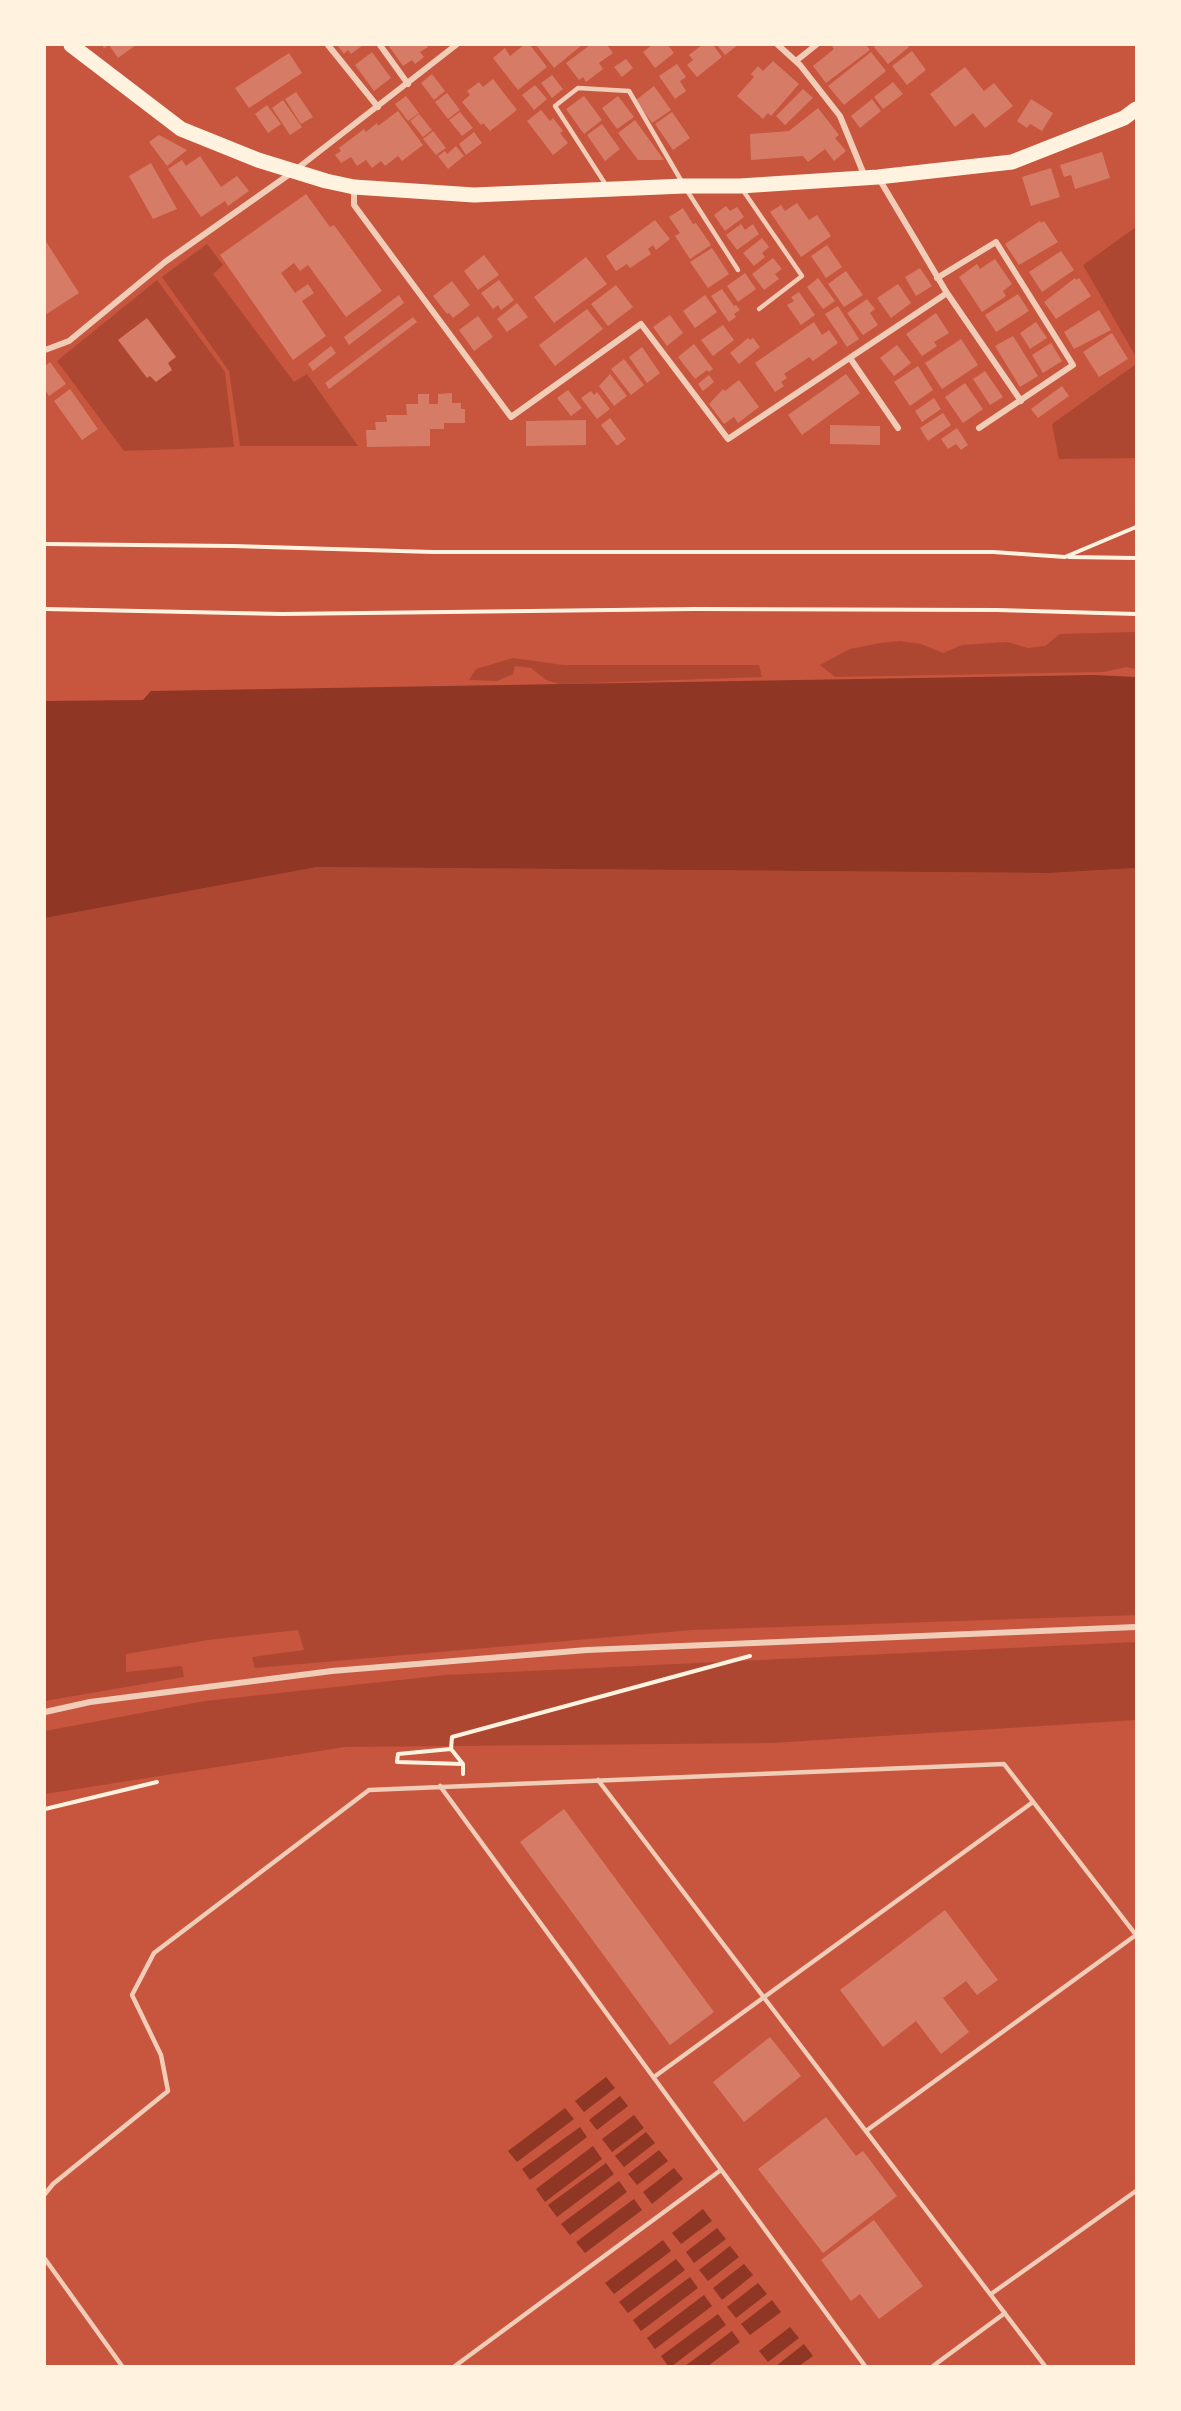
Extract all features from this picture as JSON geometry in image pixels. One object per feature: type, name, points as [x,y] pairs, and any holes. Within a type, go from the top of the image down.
[{"type":"main road","points":[[71,45],[181,129],[258,160],[354,187],[474,195],[684,186],[740,186],[871,177],[1012,162],[1124,118],[1136,109]]},
{"type":"street","points":[[328,45],[378,107]]},
{"type":"street","points":[[380,45],[408,84]]},
{"type":"street","points":[[45,350],[69,341],[165,262],[294,171],[456,45]]},
{"type":"street","points":[[778,45],[796,61],[840,116],[871,177],[1021,400]]},
{"type":"street","points":[[796,61],[816,45]]},
{"type":"street","points":[[354,187],[354,205],[511,417],[641,324],[728,439],[947,292]]},
{"type":"street","points":[[938,278],[996,242],[1073,365],[979,428]]},
{"type":"street","points":[[850,358],[898,428]]},
{"type":"street","points":[[45,1712],[90,1702],[332,1671],[586,1650],[1136,1627]]},
{"type":"lane","points":[[608,190],[555,106],[578,88],[628,91],[684,186],[738,270]]},
{"type":"lane","points":[[740,186],[802,276],[759,309]]},
{"type":"lane","points":[[45,2194],[53,2184],[168,2091],[161,2055],[132,1995],[154,1953],[369,1790],[1004,1764],[1136,1935],[866,2131]]},
{"type":"lane","points":[[598,1780],[1045,2366]]},
{"type":"lane","points":[[440,1786],[865,2366]]},
{"type":"lane","points":[[654,2077],[1033,1802]]},
{"type":"lane","points":[[455,2366],[721,2170]]},
{"type":"lane","points":[[991,2294],[1136,2191]]},
{"type":"lane","points":[[45,2259],[122,2366]]},
{"type":"lane","points":[[933,2366],[1005,2313]]},
{"type":"path","points":[[1065,557],[1136,527]]},
{"type":"path","points":[[45,544],[444,552],[993,552],[1065,557],[1136,558]]},
{"type":"path","points":[[45,609],[282,614],[705,609],[997,610],[1136,614]]},
{"type":"path","points":[[464,1785],[463,1764],[451,1749],[452,1737],[747,1659],[764,1644]]},
{"type":"path","points":[[451,1749],[398,1754],[397,1762],[463,1764]]},
{"type":"path","points":[[45,1809],[157,1782]]},
{"type":"shaded area","points":[[1136,227],[1136,357],[1083,265]]},
{"type":"shaded area","points":[[207,244],[223,265],[213,274],[294,382],[307,374],[358,446],[240,446],[229,371],[162,277]]},
{"type":"shaded area","points":[[157,280],[225,372],[234,447],[124,451],[57,361]]},
{"type":"shaded area","points":[[1136,364],[1136,458],[1059,459],[1052,424]]},
{"type":"shaded area","points":[[1136,632],[1136,669],[1126,667],[1103,672],[835,677],[820,665],[850,649],[880,643],[900,641],[921,644],[943,653],[962,645],[1007,642],[1028,648],[1045,646],[1060,634]]},
{"type":"shaded area","points":[[513,658],[563,665],[759,665],[762,677],[559,684],[546,680],[531,668],[515,666],[513,674],[497,681],[469,680],[476,669]]},
{"type":"shaded area","points":[[1094,675],[1136,677],[1136,868],[1050,873],[317,867],[45,918],[45,701],[143,700],[151,691]]},
{"type":"shaded area","points":[[317,867],[1050,873],[1136,868],[1136,1615],[692,1630],[255,1668],[252,1657],[304,1650],[298,1630],[208,1640],[126,1654],[126,1672],[182,1666],[184,1677],[45,1701],[45,918]]},
{"type":"shaded area","points":[[1136,1642],[1136,1720],[772,1743],[345,1747],[45,1794],[45,1731],[205,1701],[446,1675]]},
{"type":"shaded area","points":[[606,2077],[615,2088],[584,2112],[575,2101]]},
{"type":"shaded area","points":[[620,2096],[628,2106],[597,2130],[589,2120]]},
{"type":"shaded area","points":[[565,2108],[574,2119],[517,2162],[508,2151]]},
{"type":"shaded area","points":[[634,2115],[644,2128],[612,2152],[602,2139]]},
{"type":"shaded area","points":[[580,2127],[587,2137],[530,2180],[522,2169]]},
{"type":"shaded area","points":[[646,2132],[655,2143],[624,2167],[615,2156]]},
{"type":"shaded area","points":[[593,2146],[602,2159],[545,2202],[536,2189]]},
{"type":"shaded area","points":[[659,2150],[668,2161],[637,2185],[628,2174]]},
{"type":"shaded area","points":[[606,2163],[614,2174],[557,2217],[548,2205]]},
{"type":"shaded area","points":[[674,2168],[683,2179],[652,2204],[643,2192]]},
{"type":"shaded area","points":[[619,2181],[627,2192],[570,2235],[561,2224]]},
{"type":"shaded area","points":[[634,2199],[642,2210],[585,2253],[576,2242]]},
{"type":"shaded area","points":[[703,2209],[712,2221],[681,2244],[672,2233]]},
{"type":"shaded area","points":[[717,2228],[726,2239],[694,2263],[686,2252]]},
{"type":"shaded area","points":[[663,2240],[671,2251],[614,2294],[605,2283]]},
{"type":"shaded area","points":[[730,2246],[739,2257],[708,2281],[699,2270]]},
{"type":"shaded area","points":[[676,2259],[685,2270],[628,2313],[619,2302]]},
{"type":"shaded area","points":[[744,2264],[753,2275],[722,2300],[713,2288]]},
{"type":"shaded area","points":[[690,2277],[698,2288],[641,2331],[633,2320]]},
{"type":"shaded area","points":[[758,2283],[767,2294],[736,2318],[727,2307]]},
{"type":"shaded area","points":[[704,2295],[712,2306],[655,2349],[647,2338]]},
{"type":"shaded area","points":[[772,2300],[781,2312],[750,2335],[741,2324]]},
{"type":"shaded area","points":[[718,2314],[726,2325],[672,2366],[668,2366],[661,2356]]},
{"type":"shaded area","points":[[790,2327],[799,2338],[768,2362],[759,2351]]},
{"type":"shaded area","points":[[732,2331],[740,2342],[708,2366],[685,2366]]},
{"type":"shaded area","points":[[804,2344],[813,2356],[799,2366],[776,2366]]},
{"type":"building","points":[[109,45],[136,45],[118,58]]},
{"type":"building","points":[[337,45],[363,45],[351,54],[348,50],[344,54]]},
{"type":"building","points":[[388,45],[426,45],[428,47],[420,52],[424,57],[415,64],[412,60],[403,66]]},
{"type":"building","points":[[524,45],[530,45],[547,67],[518,90],[493,58],[505,48],[510,56]]},
{"type":"building","points":[[536,45],[582,45],[554,68]]},
{"type":"building","points":[[590,45],[607,45],[613,53],[599,63],[603,69],[586,82],[583,77],[579,80],[566,63]]},
{"type":"building","points":[[652,45],[668,45],[674,53],[655,68],[643,52]]},
{"type":"building","points":[[702,45],[713,45],[722,57],[697,77],[687,65],[693,60],[689,55]]},
{"type":"building","points":[[717,45],[738,45],[725,55]]},
{"type":"building","points":[[835,45],[866,45],[870,50],[826,83],[813,66],[834,49],[832,47]]},
{"type":"building","points":[[876,45],[907,45],[909,47],[888,64],[874,47]]},
{"type":"building","points":[[912,51],[926,70],[907,85],[892,66]]},
{"type":"building","points":[[372,52],[391,78],[374,91],[355,65]]},
{"type":"building","points":[[871,52],[886,71],[844,105],[828,86]]},
{"type":"building","points":[[289,53],[302,73],[249,108],[235,88]]},
{"type":"building","points":[[626,59],[633,68],[622,77],[614,67]]},
{"type":"building","points":[[773,61],[799,84],[771,116],[768,113],[763,119],[737,96],[754,77],[751,74],[758,66],[763,71]]},
{"type":"building","points":[[677,64],[686,77],[680,81],[686,91],[675,99],[659,76]]},
{"type":"building","points":[[965,67],[984,91],[994,83],[1013,106],[985,128],[973,113],[955,127],[930,94]]},
{"type":"building","points":[[432,74],[445,91],[434,100],[421,83]]},
{"type":"building","points":[[552,75],[563,89],[552,98],[541,83]]},
{"type":"building","points":[[493,79],[517,110],[490,131],[483,123],[481,125],[462,102],[470,95],[467,91],[479,82],[483,87]]},
{"type":"building","points":[[893,82],[903,94],[883,109],[874,97]]},
{"type":"building","points":[[535,85],[547,99],[534,110],[522,95]]},
{"type":"building","points":[[654,86],[671,110],[652,123],[636,100]]},
{"type":"building","points":[[803,89],[813,98],[785,125],[776,116]]},
{"type":"building","points":[[296,92],[313,117],[301,124],[285,99]]},
{"type":"building","points":[[447,93],[460,110],[448,119],[435,102]]},
{"type":"building","points":[[406,96],[419,113],[408,121],[395,104]]},
{"type":"building","points":[[584,96],[602,120],[584,134],[566,109]]},
{"type":"building","points":[[618,96],[634,117],[617,129],[602,108]]},
{"type":"building","points":[[872,99],[881,111],[860,128],[851,116]]},
{"type":"building","points":[[1031,99],[1053,113],[1042,131],[1030,124],[1027,128],[1017,121]]},
{"type":"building","points":[[283,100],[302,127],[290,135],[272,108]]},
{"type":"building","points":[[267,105],[281,124],[268,133],[255,114]]},
{"type":"building","points":[[818,108],[839,135],[835,138],[846,151],[834,161],[825,149],[808,162],[803,156],[751,160],[750,134],[789,131]]},
{"type":"building","points":[[541,110],[550,121],[553,118],[563,131],[560,133],[568,143],[553,155],[527,121]]},
{"type":"building","points":[[398,111],[423,145],[402,161],[398,156],[385,166],[381,161],[372,168],[366,160],[357,166],[351,157],[341,163],[335,155],[341,151],[339,148],[364,129],[366,132],[377,123],[378,126]]},
{"type":"building","points":[[460,112],[473,128],[462,136],[449,120]]},
{"type":"building","points":[[672,112],[690,138],[673,150],[655,124]]},
{"type":"building","points":[[419,114],[432,130],[423,137],[410,121]]},
{"type":"building","points":[[635,120],[664,160],[638,160],[618,133]]},
{"type":"building","points":[[602,124],[620,149],[605,161],[587,135]]},
{"type":"building","points":[[433,131],[446,148],[436,155],[423,139]]},
{"type":"building","points":[[474,132],[482,143],[466,155],[459,144]]},
{"type":"building","points":[[159,135],[187,150],[167,166],[149,142]]},
{"type":"building","points":[[456,146],[464,156],[448,169],[438,156],[445,151],[447,154]]},
{"type":"building","points":[[1102,152],[1110,178],[1075,189],[1071,175],[1064,177],[1060,165]]},
{"type":"building","points":[[200,156],[221,187],[237,176],[249,191],[228,206],[225,201],[201,217],[168,169],[182,160],[186,166]]},
{"type":"building","points":[[151,163],[177,209],[153,219],[129,176]]},
{"type":"building","points":[[1051,168],[1060,197],[1031,206],[1022,177]]},
{"type":"building","points":[[306,194],[330,227],[334,225],[382,291],[346,317],[308,265],[300,271],[294,263],[281,273],[295,293],[308,284],[314,293],[302,301],[326,336],[293,360],[220,255]]},
{"type":"building","points":[[797,203],[809,220],[817,215],[831,236],[801,257],[770,212],[781,205],[785,211]]},
{"type":"building","points":[[726,206],[730,211],[737,207],[744,217],[725,231],[714,215]]},
{"type":"building","points":[[683,208],[711,245],[690,259],[675,236],[680,233],[669,217]]},
{"type":"building","points":[[655,220],[670,239],[656,250],[653,245],[648,249],[651,254],[630,268],[627,264],[616,271],[606,256]]},
{"type":"building","points":[[1040,221],[1041,223],[1044,221],[1058,242],[1019,265],[1005,244]]},
{"type":"building","points":[[741,224],[745,230],[753,224],[759,234],[737,250],[726,235]]},
{"type":"building","points":[[762,238],[769,247],[762,253],[765,257],[754,266],[743,253]]},
{"type":"building","points":[[45,240],[79,293],[45,315]]},
{"type":"building","points":[[827,245],[842,267],[826,278],[811,256]]},
{"type":"building","points":[[712,248],[729,274],[708,288],[690,262]]},
{"type":"building","points":[[1061,251],[1074,270],[1042,292],[1029,272]]},
{"type":"building","points":[[484,255],[499,275],[478,290],[464,271]]},
{"type":"building","points":[[586,257],[607,284],[554,323],[534,297]]},
{"type":"building","points":[[773,258],[782,269],[775,274],[779,279],[764,290],[752,274]]},
{"type":"building","points":[[995,259],[1012,284],[1003,291],[1006,296],[982,312],[959,277],[977,264],[980,269]]},
{"type":"building","points":[[920,268],[932,286],[916,296],[905,277]]},
{"type":"building","points":[[846,271],[863,295],[844,307],[828,284]]},
{"type":"building","points":[[745,273],[756,289],[738,302],[727,286]]},
{"type":"building","points":[[818,278],[835,301],[823,309],[807,287]]},
{"type":"building","points":[[1075,278],[1076,280],[1079,278],[1091,296],[1056,319],[1044,302]]},
{"type":"building","points":[[499,280],[514,300],[501,310],[498,305],[493,309],[481,293]]},
{"type":"building","points":[[452,281],[470,305],[453,318],[433,296]]},
{"type":"building","points":[[898,284],[911,303],[891,318],[877,298]]},
{"type":"building","points":[[616,285],[633,307],[608,326],[591,304]]},
{"type":"building","points":[[722,289],[734,306],[736,305],[740,310],[729,322],[711,296]]},
{"type":"building","points":[[799,292],[815,315],[801,325],[787,305],[794,301],[791,297]]},
{"type":"building","points":[[1018,294],[1029,311],[996,332],[985,315]]},
{"type":"building","points":[[399,295],[404,303],[349,345],[344,337]]},
{"type":"building","points":[[705,295],[717,312],[695,328],[683,311]]},
{"type":"building","points":[[867,299],[875,309],[870,313],[878,325],[863,335],[847,313]]},
{"type":"building","points":[[517,303],[528,317],[507,332],[497,319]]},
{"type":"building","points":[[838,306],[859,339],[847,347],[825,314]]},
{"type":"building","points":[[587,309],[603,329],[555,366],[539,345]]},
{"type":"building","points":[[1099,310],[1111,330],[1074,349],[1064,332]]},
{"type":"building","points":[[936,313],[949,333],[934,342],[937,346],[922,356],[906,334]]},
{"type":"building","points":[[670,315],[683,333],[667,346],[653,327]]},
{"type":"building","points":[[478,316],[493,337],[474,351],[459,330]]},
{"type":"building","points":[[413,317],[417,322],[329,389],[325,383]]},
{"type":"building","points":[[147,318],[176,357],[168,363],[172,370],[156,382],[150,376],[147,378],[118,340]]},
{"type":"building","points":[[814,322],[822,335],[829,330],[838,343],[813,361],[809,357],[784,374],[787,378],[781,382],[784,386],[775,392],[755,363]]},
{"type":"building","points":[[1036,322],[1047,338],[1030,349],[1020,333]]},
{"type":"building","points":[[723,325],[734,340],[713,356],[701,340]]},
{"type":"building","points":[[1112,333],[1128,359],[1099,377],[1083,352]]},
{"type":"building","points":[[1013,336],[1038,376],[1020,387],[995,346]]},
{"type":"building","points":[[748,338],[750,340],[753,338],[760,347],[739,364],[730,353]]},
{"type":"building","points":[[961,339],[978,365],[942,389],[925,363]]},
{"type":"building","points":[[1051,343],[1062,361],[1043,373],[1032,355]]},
{"type":"building","points":[[694,344],[713,369],[709,372],[707,370],[695,379],[678,357]]},
{"type":"building","points":[[897,345],[911,363],[894,376],[880,358]]},
{"type":"building","points":[[331,346],[336,353],[313,371],[308,364]]},
{"type":"building","points":[[642,347],[660,373],[647,383],[629,357]]},
{"type":"building","points":[[624,359],[644,385],[631,395],[611,369]]},
{"type":"building","points":[[50,362],[66,384],[49,396],[45,390],[45,366]]},
{"type":"building","points":[[918,366],[933,390],[910,406],[894,382]]},
{"type":"building","points":[[985,371],[1003,397],[990,405],[973,379]]},
{"type":"building","points":[[610,374],[627,396],[614,406],[599,386]]},
{"type":"building","points":[[846,374],[860,393],[802,435],[788,415]]},
{"type":"building","points":[[709,375],[714,382],[703,391],[698,384]]},
{"type":"building","points":[[739,380],[759,407],[738,423],[734,417],[724,424],[709,404],[723,389],[725,391]]},
{"type":"building","points":[[965,383],[983,409],[963,423],[945,397]]},
{"type":"building","points":[[1062,386],[1069,396],[1038,418],[1031,409]]},
{"type":"building","points":[[70,389],[98,429],[82,440],[54,401]]},
{"type":"building","points":[[568,390],[582,408],[571,416],[557,398]]},
{"type":"building","points":[[591,391],[594,395],[597,392],[610,409],[597,419],[581,398]]},
{"type":"building","points":[[452,393],[452,403],[461,403],[461,409],[465,409],[465,423],[444,423],[444,429],[430,429],[430,446],[367,447],[366,430],[376,430],[375,422],[387,422],[386,415],[407,415],[406,404],[418,404],[418,394],[429,394],[429,404],[438,404],[438,394]]},
{"type":"building","points":[[934,398],[941,409],[922,422],[915,411]]},
{"type":"building","points":[[943,413],[951,425],[928,441],[920,428]]},
{"type":"building","points":[[610,418],[626,439],[617,446],[601,425]]},
{"type":"building","points":[[586,420],[586,445],[526,446],[526,421]]},
{"type":"building","points":[[830,425],[880,426],[880,445],[830,444]]},
{"type":"building","points":[[957,428],[968,445],[961,450],[956,444],[948,449],[941,439]]},
{"type":"building","points":[[564,1809],[714,2012],[670,2045],[520,1842]]},
{"type":"building","points":[[945,1910],[998,1980],[977,1995],[966,1981],[943,1998],[969,2032],[941,2054],[916,2021],[883,2047],[840,1990]]},
{"type":"building","points":[[770,2037],[801,2076],[744,2122],[713,2082]]},
{"type":"building","points":[[826,2117],[856,2156],[863,2151],[897,2196],[823,2253],[758,2169]]},
{"type":"building","points":[[874,2220],[923,2286],[879,2319],[860,2294],[851,2301],[821,2260]]}]
